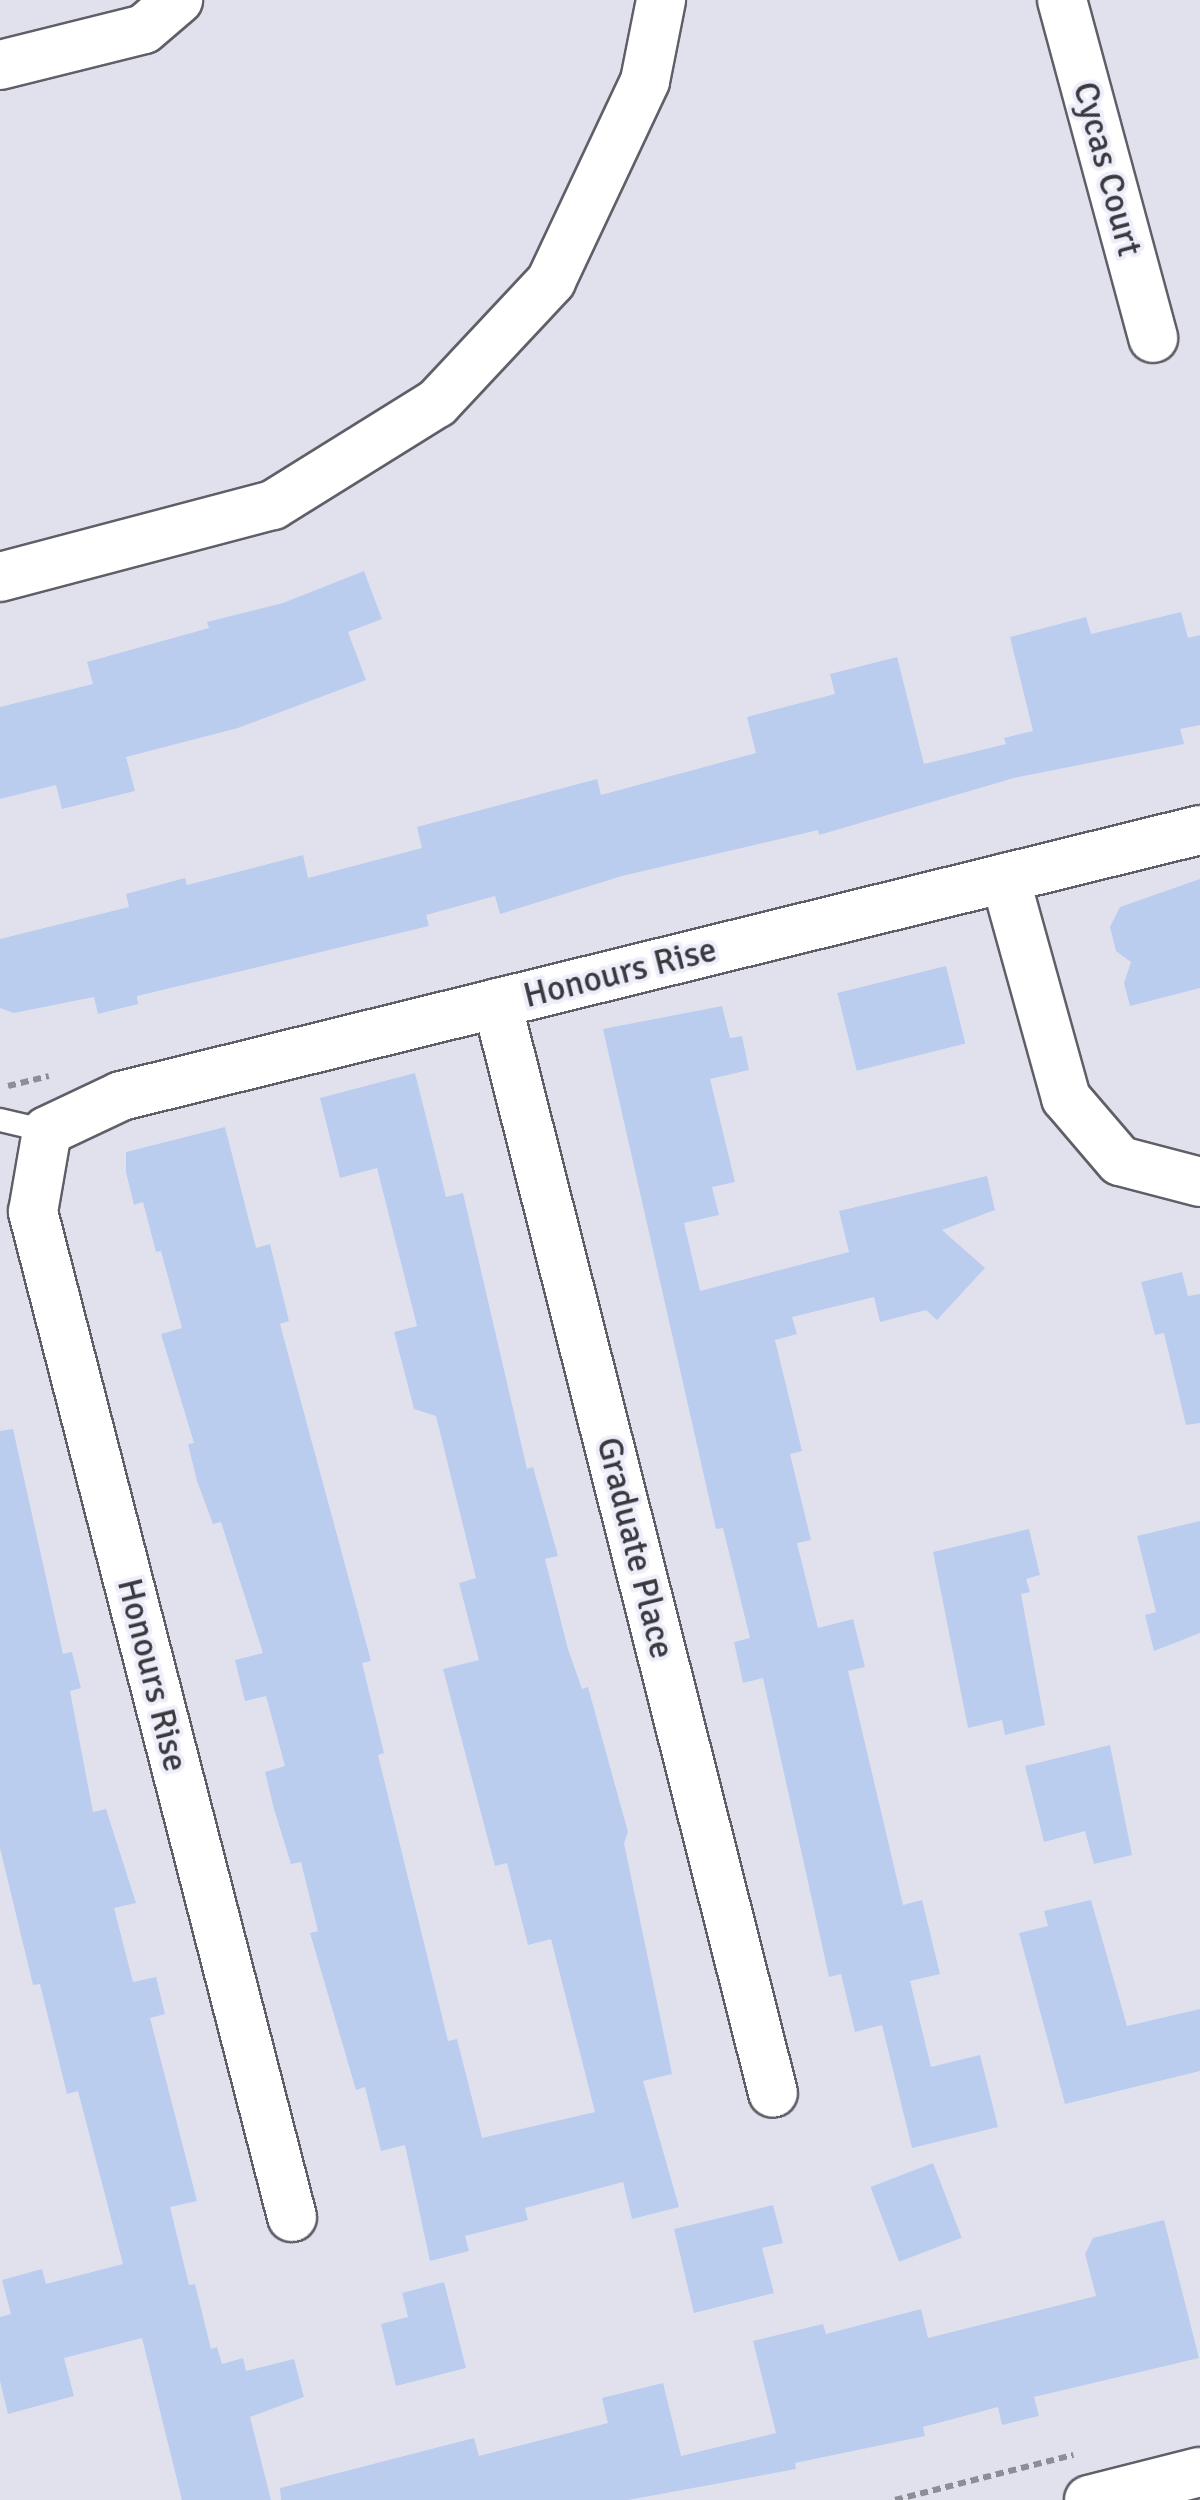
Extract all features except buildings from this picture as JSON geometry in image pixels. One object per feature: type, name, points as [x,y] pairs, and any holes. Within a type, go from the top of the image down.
[{"type":"street","points":[[0,65],[144,30],[178,0]]},
{"type":"street","points":[[0,577],[274,505],[437,403],[551,281],[645,81],[662,0]]},
{"type":"street","name":"Cycas Court","points":[[1062,0],[1153,338]]},
{"type":"street","name":"Honours Rise","points":[[292,2217],[33,1212],[47,1131],[121,1096],[1200,830]]},
{"type":"street","points":[[1005,878],[1066,1098],[1120,1161],[1200,1182]]},
{"type":"street","name":"Graduate Place","points":[[497,1003],[773,2092]]},
{"type":"street","points":[[1089,2500],[1200,2472]]},
{"type":"lane","points":[[0,1120],[47,1131]]},
{"type":"path","points":[[894,2500],[1086,2452]]}]
